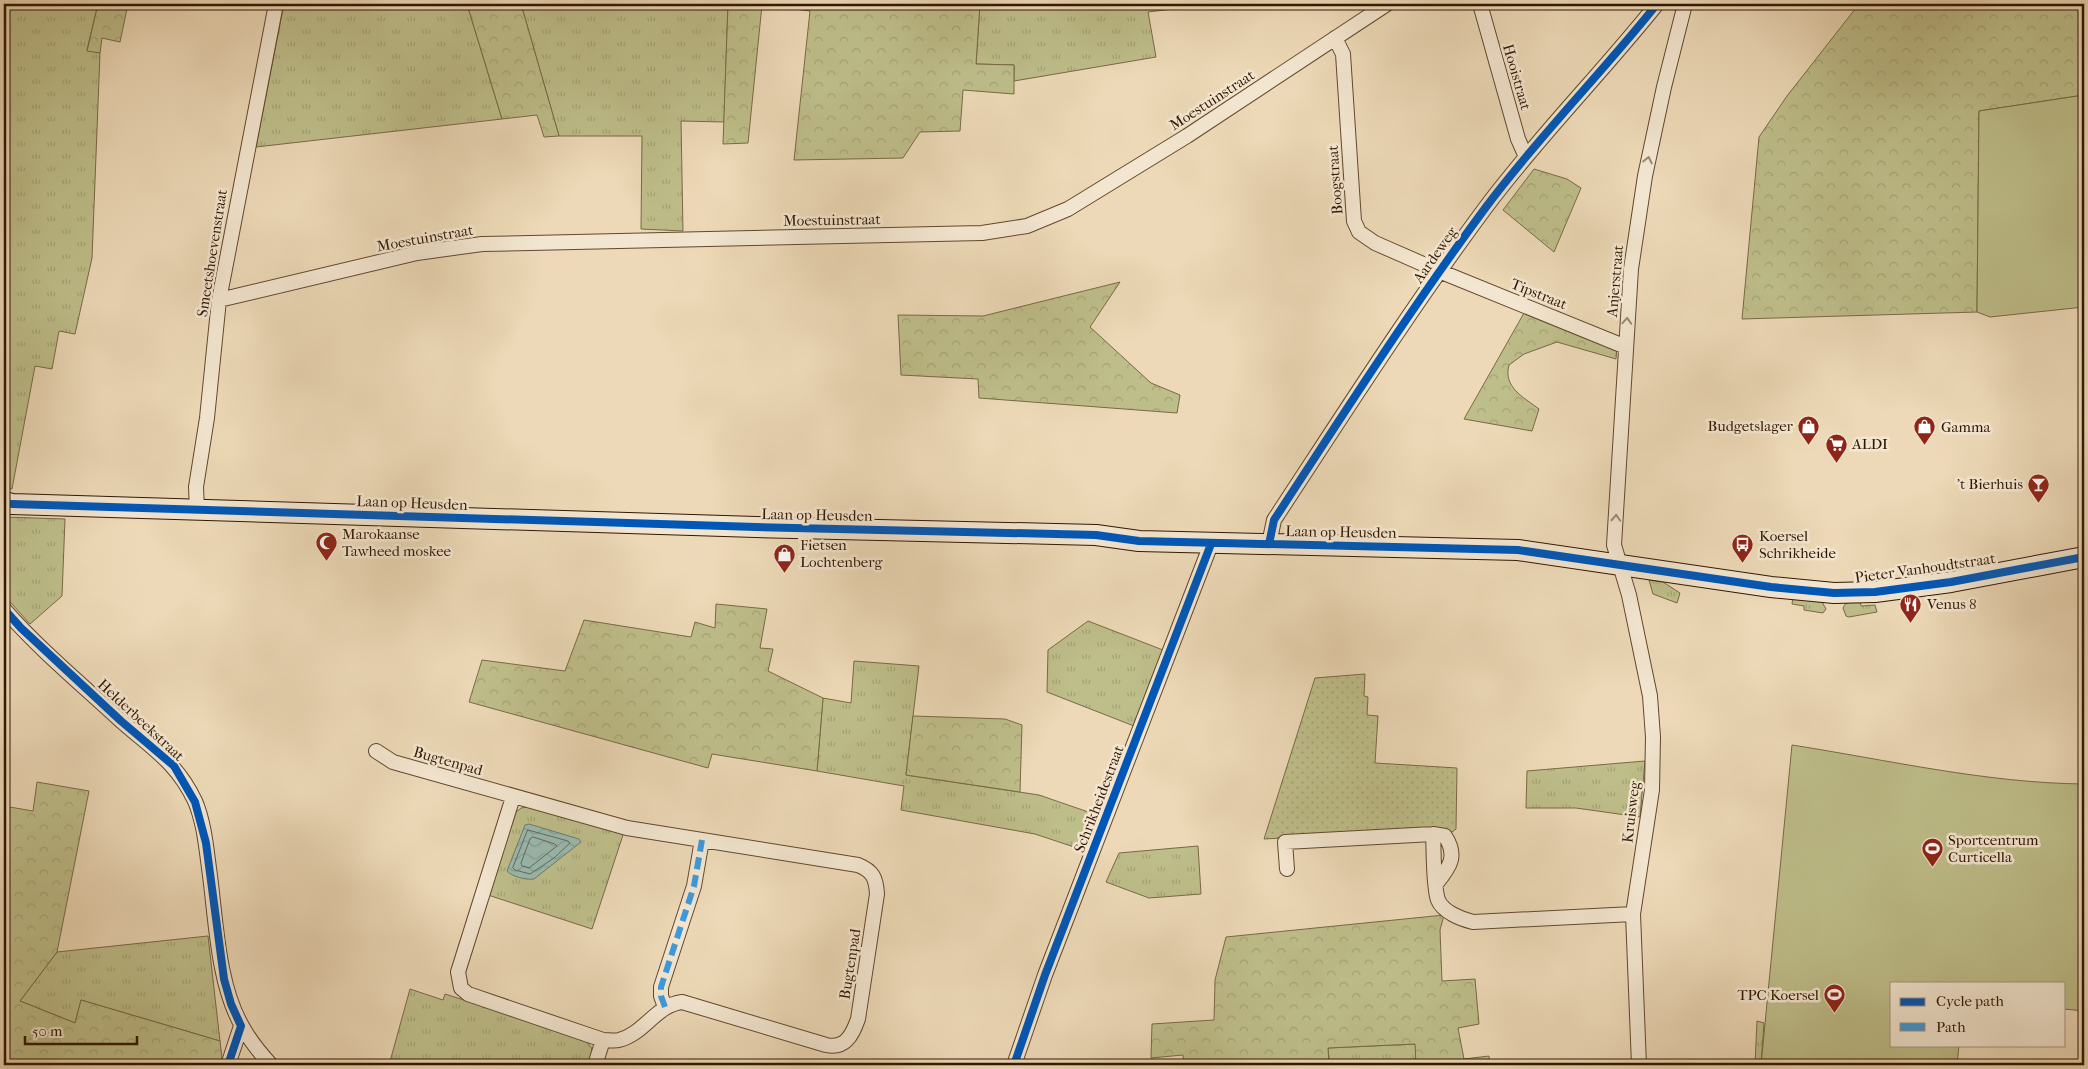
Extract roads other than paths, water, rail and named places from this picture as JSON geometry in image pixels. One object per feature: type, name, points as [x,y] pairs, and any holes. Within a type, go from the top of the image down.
[{"type":"street","name":"Smeetshoevenstraat","points":[[197,510],[196,487],[208,418],[218,300],[276,4]]},
{"type":"street","name":"Moestuinstraat","points":[[218,300],[417,253],[482,244],[982,233],[1027,226],[1068,209],[1105,188],[1387,4]]},
{"type":"street","name":"Hooistraat","points":[[1480,4],[1518,139],[1526,157]]},
{"type":"street","name":"Aardeweg","points":[[1269,544],[1274,520],[1439,272],[1526,157],[1586,90],[1657,4]]},
{"type":"street","name":"Anjerstraat","points":[[1620,566],[1614,545],[1631,269],[1645,176],[1664,86],[1685,4]]},
{"type":"street","name":"Boogstraat","points":[[1335,38],[1343,54],[1354,221],[1359,232],[1375,243],[1439,272]]},
{"type":"street","name":"Tipstraat","points":[[1439,272],[1626,347]]},
{"type":"street","name":"Laan op Heusden","points":[[6,504],[1096,535],[1139,541],[1211,544],[1518,550],[1620,566]]},
{"type":"street","name":"Schrikheidestraat","points":[[1014,1065],[1046,976],[1211,544]]},
{"type":"street","name":"Pieter Vanhoudtstraat","points":[[1620,566],[1684,573],[1771,588],[1834,593],[1875,592],[1951,582],[2084,556]]},
{"type":"street","name":"Kruisweg","points":[[1620,566],[1629,595],[1650,696],[1654,737],[1652,790],[1633,914],[1638,1065]]},
{"type":"street","name":"Helderbeekstraat","points":[[4,609],[28,635],[121,721],[174,766],[195,802],[206,843],[224,979],[231,1004],[241,1026],[271,1065]]},
{"type":"street","name":"Bugtenpad","points":[[376,751],[393,762],[627,828],[858,865],[873,874],[877,894],[858,1019],[853,1033],[843,1044],[834,1047],[690,1004],[675,1003],[665,1007]]},
{"type":"street","points":[[513,797],[458,972],[458,981],[461,988],[477,998],[603,1040],[618,1040],[631,1035],[665,1007],[661,996],[661,987],[694,886],[702,840]]},
{"type":"street","points":[[1287,869],[1285,842],[1433,834],[1438,901],[1446,910],[1456,916],[1473,922],[1633,914]]},
{"type":"street","points":[[228,1065],[241,1026]]},
{"type":"street","points":[[595,1065],[603,1040]]},
{"type":"water","points":[[529,824],[579,839],[581,842],[534,879],[519,878],[507,871],[525,825]]},
{"type":"place","name":"Budgetslager","points":[[1809,445]]},
{"type":"place","name":"Gamma","points":[[1925,446]]},
{"type":"place","name":"ALDI","points":[[1836,463]]},
{"type":"place","name":"'t Bierhuis","points":[[2039,503]]},
{"type":"place","name":"Marokaanse Tawheed moskee","points":[[326,562]]},
{"type":"place","name":"Koersel Schrikheide","points":[[1743,564]]},
{"type":"place","name":"Fietsen Lochtenberg","points":[[784,573]]},
{"type":"place","name":"Venus 8","points":[[1911,623]]},
{"type":"place","name":"Sportcentrum Curticella","points":[[1932,868]]},
{"type":"place","name":"TPC Koersel","points":[[1835,1014]]}]
